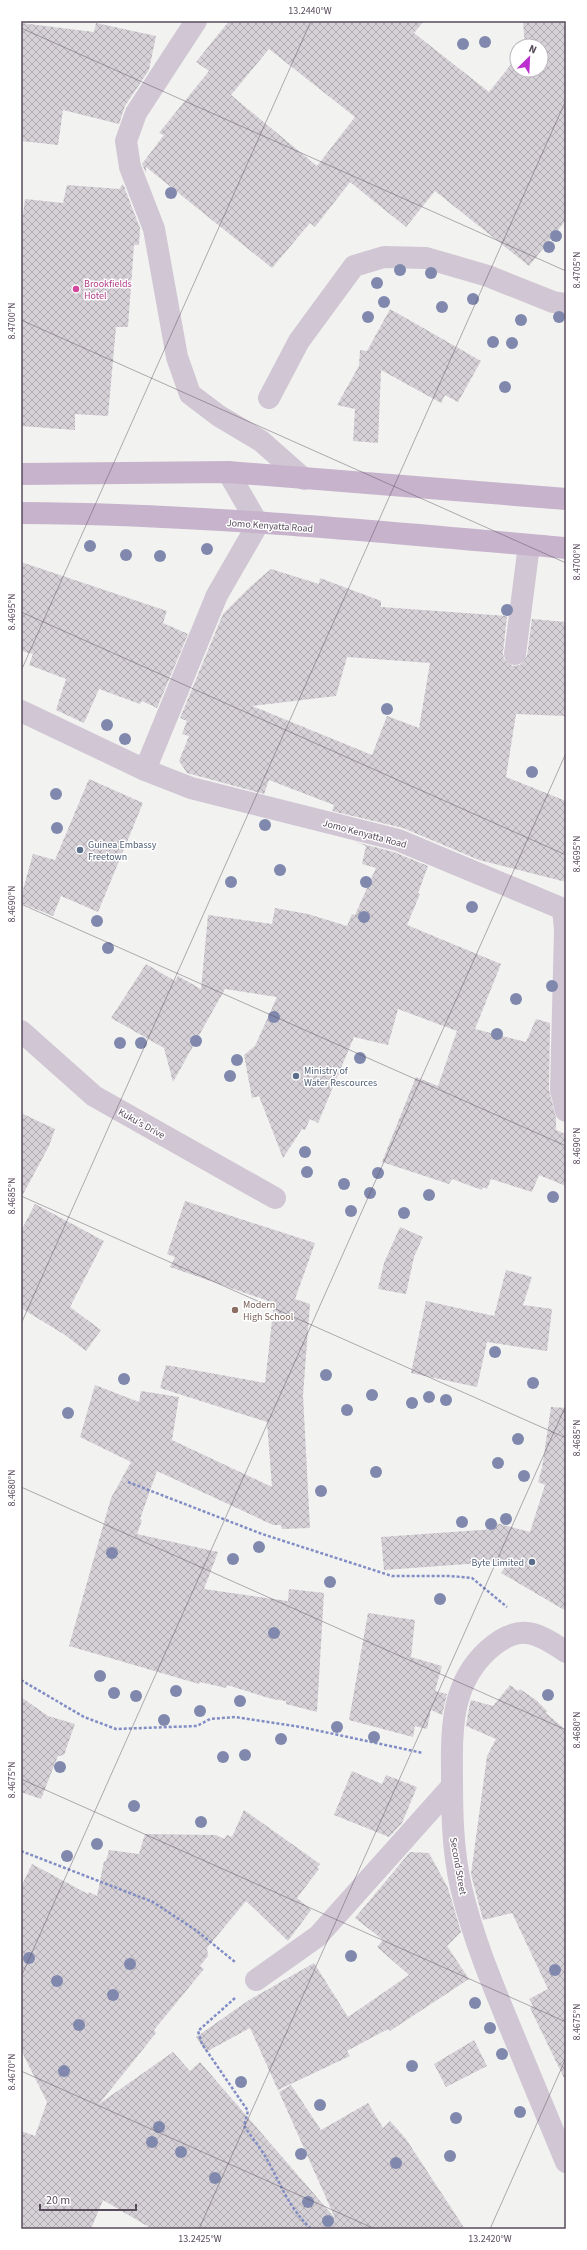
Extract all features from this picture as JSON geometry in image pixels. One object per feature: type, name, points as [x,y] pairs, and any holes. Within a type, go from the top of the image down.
[{"type":"main road","points":[[21,474],[228,472],[566,499]]},
{"type":"main road","name":"Jomo Kenyatta Road","points":[[21,513],[112,514],[400,533],[566,548]]},
{"type":"street","points":[[196,21],[136,113],[126,141],[130,167],[154,229],[177,357],[190,394],[219,416],[261,441],[304,479]]},
{"type":"street","points":[[269,398],[299,341],[354,266],[384,257],[426,258],[488,276],[553,302],[566,304]]},
{"type":"street","points":[[145,770],[217,595],[258,524],[228,472]]},
{"type":"street","points":[[515,654],[529,545]]},
{"type":"street","name":"Jomo Kenyatta Road","points":[[21,711],[145,770],[191,788],[398,840],[563,909],[565,930],[561,1090],[566,1111]]},
{"type":"street","name":"Kuku's Drive","points":[[21,1031],[94,1096],[275,1198]]},
{"type":"street","name":"Second Street","points":[[566,1652],[544,1636],[520,1633],[507,1635],[488,1650],[470,1670],[459,1691],[454,1713],[451,1758],[454,1838],[461,1886],[471,1924],[487,1970],[566,2162]]},
{"type":"street","points":[[256,1980],[318,1936],[452,1786]]},
{"type":"path","points":[[128,1482],[262,1534],[392,1576],[450,1576],[472,1578],[544,1636]]},
{"type":"path","points":[[21,1680],[84,1717],[116,1729],[196,1726],[210,1719],[235,1718],[301,1727],[385,1746],[451,1758]]},
{"type":"path","points":[[21,1851],[153,1902],[197,1931],[256,1980],[198,2031],[202,2044],[248,2111],[244,2126],[270,2164],[284,2194],[300,2218],[311,2229]]},
{"type":"building","points":[[229,21],[424,21],[414,33],[489,92],[509,67],[509,78],[549,78],[549,38],[524,38],[523,21],[566,21],[566,220],[529,266],[435,191],[406,227],[350,182],[315,227],[310,223],[272,268],[146,167],[146,173],[142,164],[164,135],[159,133],[209,71],[196,62]],"holes":[[[269,49],[355,117],[317,166],[231,95]]]},
{"type":"building","points":[[21,23],[94,32],[96,23],[156,36],[149,70],[125,106],[119,124],[63,110],[58,145],[21,141]]},
{"type":"building","name":"Brookfields Hotel","points":[[123,184],[140,228],[139,245],[134,245],[128,327],[116,327],[108,416],[75,414],[75,430],[21,426],[21,230],[25,199],[63,203],[67,185],[119,189]]},
{"type":"building","points":[[390,309],[481,361],[458,402],[445,395],[441,403],[381,370],[378,443],[353,441],[355,409],[337,405],[359,366],[360,350],[367,351]]},
{"type":"building","points":[[21,562],[167,611],[163,623],[188,634],[157,708],[142,701],[140,704],[99,689],[84,723],[56,710],[66,679],[29,665],[33,654],[21,651]]},
{"type":"building","points":[[271,569],[319,584],[320,578],[381,601],[381,607],[507,616],[503,653],[504,659],[513,666],[520,665],[527,656],[532,619],[566,622],[566,716],[516,714],[506,777],[566,801],[566,882],[479,860],[403,828],[332,811],[334,805],[269,780],[264,794],[187,773],[179,761],[189,736],[182,734],[187,721],[180,718],[223,614],[250,587]],"holes":[[[347,657],[430,663],[419,728],[387,716],[372,755],[252,706],[336,696]]]},
{"type":"building","points":[[89,779],[143,803],[98,912],[61,896],[53,916],[21,903],[21,897],[33,854],[55,860]]},
{"type":"building","points":[[355,842],[394,852],[428,866],[418,893],[420,894],[407,925],[501,964],[475,1029],[526,1042],[536,1019],[550,1023],[549,1090],[556,1118],[556,1130],[566,1134],[566,1186],[539,1175],[532,1192],[491,1179],[487,1189],[483,1187],[482,1190],[452,1179],[449,1184],[382,1162],[416,1077],[438,1086],[457,1031],[398,1009],[388,1045],[354,1037],[318,1123],[310,1119],[305,1130],[302,1129],[283,1158],[259,1096],[252,1098],[244,1055],[255,1046],[277,997],[225,989],[173,1082],[164,1048],[111,1018],[146,964],[175,981],[178,976],[201,989],[208,915],[272,924],[275,908],[308,914],[347,926],[352,914],[355,915],[376,868],[362,864],[366,846]]},
{"type":"building","points":[[21,1113],[55,1129],[49,1146],[21,1198]]},
{"type":"building","points":[[185,1201],[315,1243],[295,1299],[310,1304],[303,1395],[310,1528],[282,1529],[281,1525],[273,1525],[157,1471],[140,1519],[142,1520],[137,1534],[218,1552],[204,1589],[288,1601],[289,1589],[324,1593],[317,1712],[286,1704],[286,1701],[272,1699],[227,1685],[226,1688],[200,1682],[199,1684],[69,1646],[111,1498],[131,1462],[80,1437],[95,1385],[139,1402],[141,1391],[179,1397],[172,1440],[272,1487],[267,1422],[160,1388],[166,1365],[265,1383],[274,1303],[170,1267],[175,1257],[167,1254]]},
{"type":"building","points":[[35,1204],[104,1241],[70,1307],[101,1330],[86,1351],[65,1335],[21,1308],[21,1231]]},
{"type":"building","points":[[400,1227],[423,1237],[414,1257],[406,1294],[378,1289],[384,1263]]},
{"type":"building","points":[[506,1270],[532,1277],[523,1305],[552,1309],[547,1351],[487,1342],[477,1387],[411,1373],[426,1301],[494,1316]]},
{"type":"building","points":[[551,1407],[566,1408],[566,1611],[501,1573],[509,1561],[384,1570],[381,1537],[495,1529],[496,1523],[530,1532],[545,1485],[538,1482],[542,1468]]},
{"type":"building","points":[[368,1613],[415,1620],[411,1657],[442,1666],[435,1691],[447,1694],[442,1715],[431,1710],[427,1729],[415,1726],[413,1737],[349,1720]]},
{"type":"building","points":[[510,1685],[518,1691],[520,1689],[536,1700],[547,1711],[546,1713],[566,1730],[566,2082],[530,2008],[533,2006],[529,1999],[548,1989],[512,1913],[483,1920],[471,1874],[487,1756],[496,1739],[466,1726],[469,1708],[471,1700],[493,1706]]},
{"type":"building","points":[[21,1697],[48,1716],[75,1724],[64,1755],[58,1756],[41,1799],[21,1792]]},
{"type":"building","points":[[352,1771],[382,1784],[386,1775],[417,1787],[402,1823],[389,1837],[334,1815]]},
{"type":"building","points":[[244,1810],[320,1864],[317,1867],[319,1869],[297,1898],[311,1910],[288,1941],[246,1901],[207,1948],[208,1956],[200,1966],[204,1969],[154,2030],[156,2033],[99,2104],[173,2052],[190,2071],[200,2062],[335,2218],[279,2092],[291,2085],[321,2130],[368,2103],[383,2128],[390,2121],[406,2139],[465,2229],[152,2229],[103,2200],[91,2229],[21,2229],[21,2131],[35,2136],[47,2102],[21,2050],[21,1887],[32,1864],[88,1894],[89,1892],[97,1896],[104,1861],[106,1861],[109,1850],[139,1854],[145,1834],[216,1835],[224,1839],[227,1835],[232,1837]]},
{"type":"building","points":[[410,1852],[429,1853],[448,1888],[461,1932],[447,1946],[469,1979],[390,2031],[388,2029],[347,2051],[350,2056],[278,2090],[250,2028],[206,2052],[196,2037],[249,2000],[314,1963],[348,2017],[409,1975],[377,1947],[383,1940],[355,1918]]},
{"type":"building","points":[[474,2040],[487,2066],[446,2087],[434,2064]]},
{"type":"place","name":"Brookfields Hotel","points":[[76,289]]},
{"type":"place","name":"Guinea Embassy Freetown","points":[[80,850]]},
{"type":"place","name":"Ministry of Water Rescources","points":[[296,1076]]},
{"type":"place","name":"Modern High School","points":[[235,1310]]},
{"type":"place","name":"Byte Limited","points":[[532,1562]]}]
